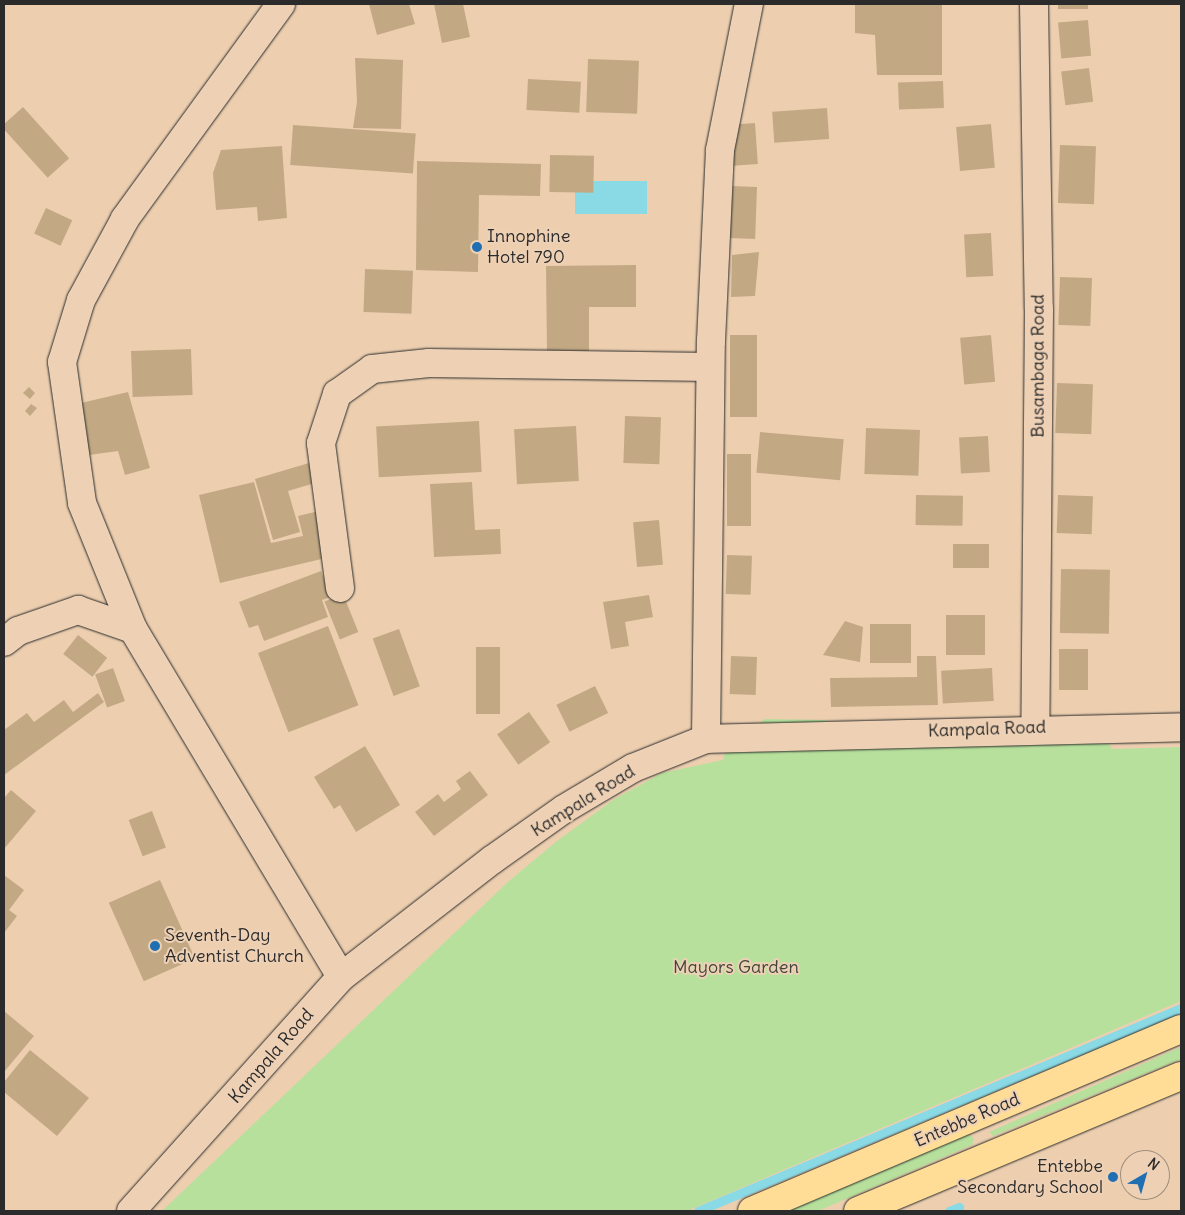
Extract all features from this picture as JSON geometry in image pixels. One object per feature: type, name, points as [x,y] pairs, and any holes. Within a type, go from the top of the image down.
[{"type":"highway","name":"Entebbe Road","points":[[752,1211],[1181,1029]]},
{"type":"highway","points":[[869,1209],[1181,1076]]},
{"type":"street","points":[[280,4],[125,219],[81,300],[62,362],[82,503],[133,629],[341,977]]},
{"type":"street","points":[[706,739],[710,367],[720,150],[749,4]]},
{"type":"street","name":"Busambaga Road","points":[[1034,4],[1039,309],[1035,728]]},
{"type":"street","points":[[340,588],[321,443],[338,394],[372,369],[428,363],[710,367]]},
{"type":"street","points":[[4,642],[18,631],[78,610],[133,629]]},
{"type":"street","name":"Kampala Road","points":[[131,1211],[341,977],[564,809],[634,768],[706,739],[1035,728],[1181,726]]},
{"type":"green space","name":"Mayors Garden","points":[[765,719],[825,720],[878,747],[1106,738],[1112,749],[1181,747],[1181,1001],[687,1211],[162,1211],[509,881],[557,841],[613,800],[662,773],[723,760],[726,749]]},
{"type":"green space","points":[[1181,1047],[1181,1059],[993,1136],[989,1132]]},
{"type":"green space","points":[[969,1134],[974,1139],[972,1145],[818,1211],[787,1211]]},
{"type":"water","points":[[575,181],[647,181],[647,214],[575,214]]},
{"type":"building","points":[[369,4],[409,4],[415,24],[377,35]]},
{"type":"building","points":[[434,4],[463,4],[470,37],[442,43]]},
{"type":"building","points":[[855,4],[942,4],[942,75],[877,75],[875,35],[855,33]]},
{"type":"building","points":[[1058,4],[1088,4],[1088,9],[1058,9]]},
{"type":"building","points":[[1088,20],[1091,56],[1061,58],[1058,23]]},
{"type":"building","points":[[355,58],[403,60],[401,129],[353,128],[357,102]]},
{"type":"building","points":[[588,59],[639,61],[637,114],[586,112]]},
{"type":"building","points":[[1089,68],[1093,102],[1065,105],[1061,71]]},
{"type":"building","points":[[528,79],[581,82],[579,113],[526,110]]},
{"type":"building","points":[[943,81],[944,108],[899,110],[898,83]]},
{"type":"building","points":[[23,107],[69,158],[48,178],[4,129],[4,124]]},
{"type":"building","points":[[827,108],[829,139],[774,143],[772,112]]},
{"type":"building","points":[[755,123],[758,164],[733,166],[730,125]]},
{"type":"building","points":[[991,124],[995,168],[960,171],[956,127]]},
{"type":"building","points":[[293,125],[416,134],[413,173],[290,165]]},
{"type":"building","points":[[1060,145],[1096,146],[1094,204],[1058,203]]},
{"type":"building","points":[[282,146],[287,218],[258,221],[257,207],[216,210],[213,173],[221,150]]},
{"type":"building","points":[[550,155],[594,156],[593,193],[549,192]]},
{"type":"building","points":[[417,161],[541,164],[540,196],[479,195],[478,272],[416,270]]},
{"type":"building","points":[[731,186],[757,187],[755,239],[729,238]]},
{"type":"building","points":[[46,208],[72,220],[60,246],[34,233]]},
{"type":"building","points":[[991,233],[993,276],[966,277],[964,234]]},
{"type":"building","points":[[759,252],[755,296],[731,297],[732,255]]},
{"type":"building","points":[[636,265],[636,307],[589,307],[589,352],[547,352],[546,266]]},
{"type":"building","points":[[365,269],[413,271],[411,314],[363,312]]},
{"type":"building","points":[[1060,277],[1092,278],[1090,326],[1058,325]]},
{"type":"building","points":[[730,335],[757,335],[757,417],[730,417]]},
{"type":"building","points":[[991,335],[995,382],[964,385],[960,338]]},
{"type":"building","points":[[191,349],[193,395],[133,397],[131,351]]},
{"type":"building","points":[[1057,383],[1093,384],[1091,434],[1055,433]]},
{"type":"building","points":[[29,387],[35,393],[30,399],[23,393]]},
{"type":"building","points":[[128,392],[150,468],[125,475],[118,451],[89,455],[81,403]]},
{"type":"building","points":[[31,404],[37,408],[30,416],[25,411]]},
{"type":"building","points":[[625,416],[661,417],[659,464],[623,463]]},
{"type":"building","points":[[479,421],[482,472],[379,477],[376,426]]},
{"type":"building","points":[[576,426],[579,481],[517,484],[514,429]]},
{"type":"building","points":[[866,428],[920,430],[918,476],[864,474]]},
{"type":"building","points":[[760,432],[844,439],[840,480],[756,473]]},
{"type":"building","points":[[988,436],[990,472],[961,473],[959,438]]},
{"type":"building","points":[[727,454],[751,454],[751,526],[727,526]]},
{"type":"building","points":[[309,463],[315,483],[288,491],[300,532],[273,540],[255,479]]},
{"type":"building","points":[[254,482],[271,543],[303,536],[298,516],[319,511],[330,557],[220,583],[199,495]]},
{"type":"building","points":[[472,482],[475,530],[500,529],[501,554],[434,557],[430,484]]},
{"type":"building","points":[[916,495],[963,496],[962,526],[915,525]]},
{"type":"building","points":[[1058,495],[1093,496],[1092,534],[1057,533]]},
{"type":"building","points":[[659,520],[663,565],[637,567],[633,522]]},
{"type":"building","points":[[953,544],[989,544],[989,568],[953,568]]},
{"type":"building","points":[[727,555],[752,556],[751,595],[726,594]]},
{"type":"building","points":[[1061,569],[1110,570],[1109,634],[1060,633]]},
{"type":"building","points":[[321,571],[331,597],[322,600],[328,617],[264,641],[258,625],[249,628],[239,602]]},
{"type":"building","points":[[343,594],[358,632],[340,640],[324,601]]},
{"type":"building","points":[[649,595],[653,617],[625,622],[629,646],[611,649],[603,602]]},
{"type":"building","points":[[946,615],[985,615],[985,655],[946,655]]},
{"type":"building","points":[[845,621],[863,627],[860,662],[823,655]]},
{"type":"building","points":[[870,624],[911,624],[911,663],[870,663]]},
{"type":"building","points":[[328,626],[358,705],[288,732],[258,653]]},
{"type":"building","points":[[399,629],[420,686],[394,696],[373,639]]},
{"type":"building","points":[[78,635],[107,658],[92,677],[63,654]]},
{"type":"building","points":[[476,647],[500,647],[500,714],[476,714]]},
{"type":"building","points":[[1059,649],[1088,649],[1088,690],[1059,690]]},
{"type":"building","points":[[731,656],[757,657],[756,695],[730,694]]},
{"type":"building","points":[[917,656],[936,656],[938,705],[831,707],[830,678],[917,677]]},
{"type":"building","points":[[113,668],[125,701],[107,707],[95,674]]},
{"type":"building","points":[[992,668],[994,701],[943,704],[941,671]]},
{"type":"building","points":[[595,686],[608,713],[570,732],[556,705]]},
{"type":"building","points":[[98,693],[104,702],[4,775],[4,730],[27,713],[34,722],[64,700],[73,712]]},
{"type":"building","points":[[529,712],[550,742],[518,765],[497,734]]},
{"type":"building","points":[[365,746],[400,805],[356,832],[340,805],[334,809],[314,777]]},
{"type":"building","points":[[470,771],[488,795],[434,836],[415,812],[438,794],[444,802],[461,789],[456,781]]},
{"type":"building","points":[[11,790],[36,811],[4,849],[4,798]]},
{"type":"building","points":[[152,811],[166,847],[143,856],[129,820]]},
{"type":"building","points":[[4,875],[24,890],[9,910],[17,916],[4,933]]},
{"type":"building","points":[[160,880],[195,959],[144,981],[109,903]]},
{"type":"building","points":[[4,1011],[34,1036],[4,1072]]},
{"type":"building","points":[[30,1050],[89,1098],[57,1136],[4,1092],[4,1082]]},
{"type":"waterway","points":[[698,1211],[1181,1008]]},
{"type":"waterway","points":[[949,1211],[959,1207]]},
{"type":"place","name":"Innophine Hotel 790","points":[[477,247]]},
{"type":"place","name":"Seventh-Day Adventist Church","points":[[155,946]]},
{"type":"place","name":"Entebbe Secondary School","points":[[1113,1177]]}]
